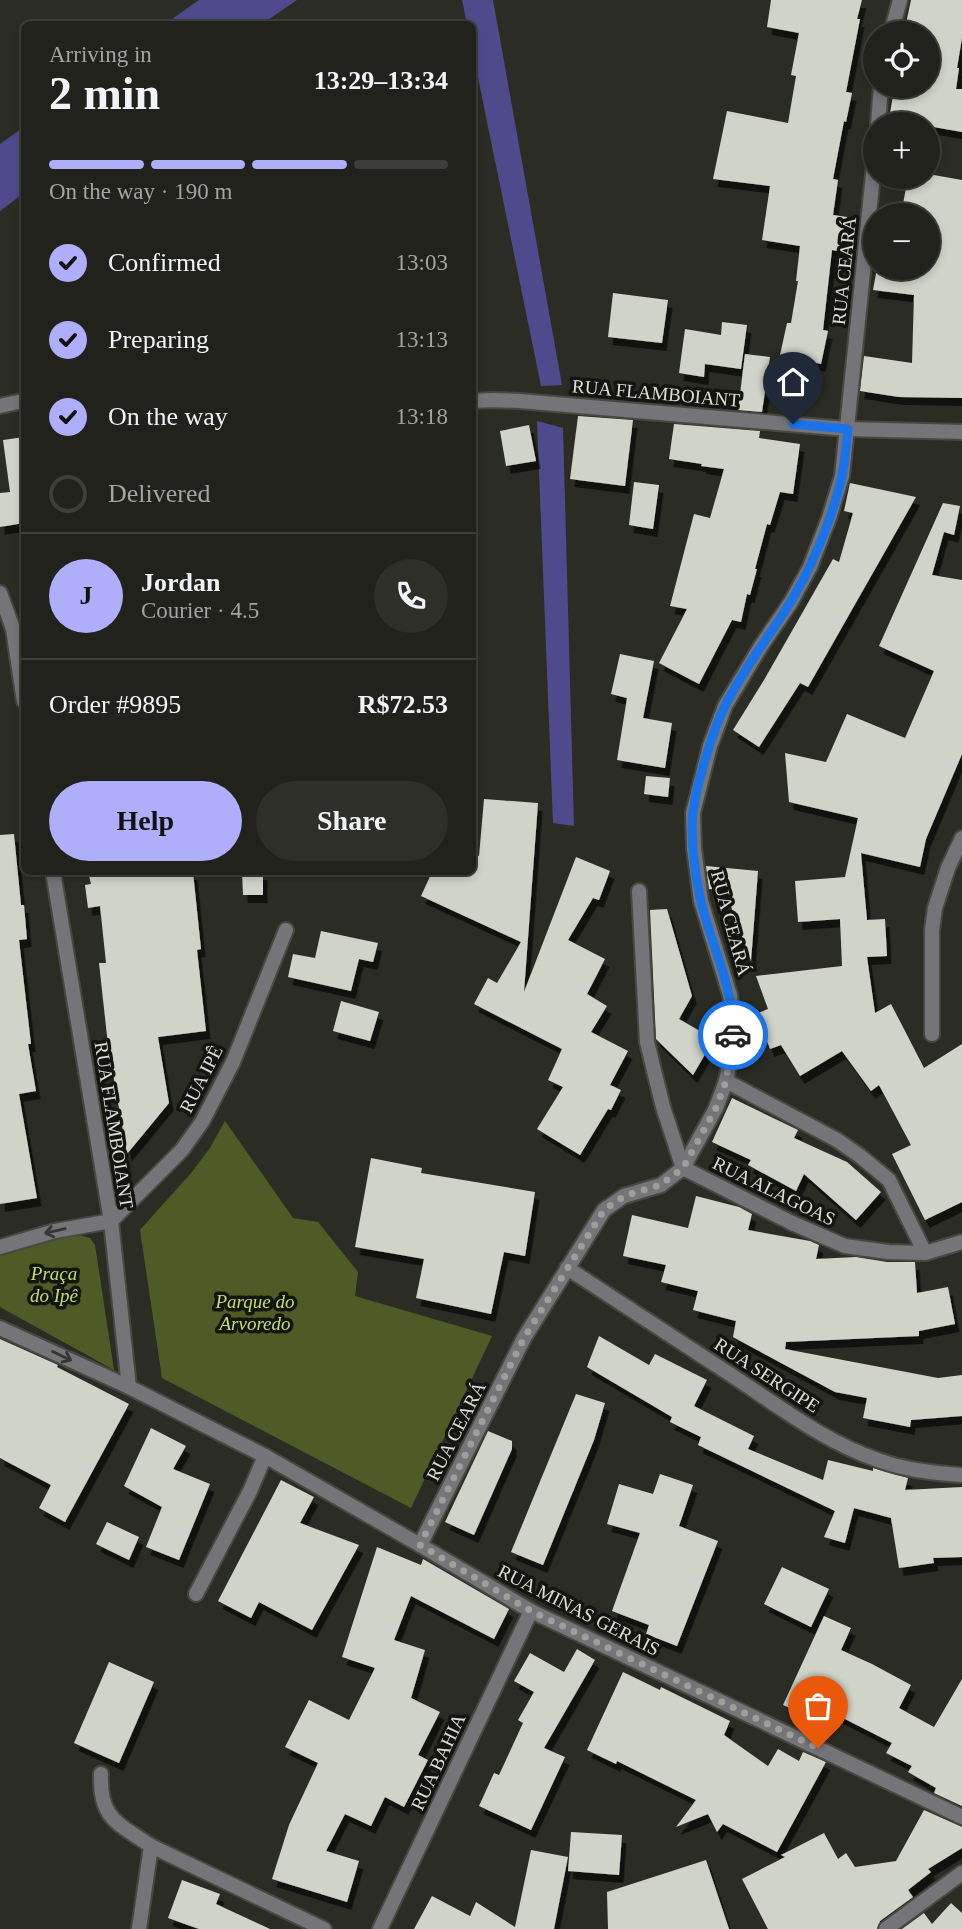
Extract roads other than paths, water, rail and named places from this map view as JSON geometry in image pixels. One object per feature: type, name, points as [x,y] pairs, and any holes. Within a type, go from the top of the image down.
[{"type":"street","points":[[894,21],[900,0]]},
{"type":"street","name":"RUA CEARÁ","points":[[420,1545],[524,1338],[604,1210],[624,1196],[660,1185],[683,1168],[716,1108],[726,1081],[733,1044],[730,995],[701,901],[694,848],[693,813],[710,746],[725,706],[810,567],[842,476],[872,189]]},
{"type":"street","name":"RUA FLAMBOIANT","points":[[476,401],[520,401],[848,429],[962,432]]},
{"type":"street","points":[[0,406],[21,402]]},
{"type":"street","points":[[0,593],[13,629],[21,681]]},
{"type":"street","points":[[932,1034],[932,930],[935,908],[948,868],[962,838]]},
{"type":"street","name":"RUA FLAMBOIANT","points":[[53,875],[111,1221],[129,1387]]},
{"type":"street","name":"RUA ALAGOAS","points":[[639,891],[647,1042],[663,1107],[683,1168],[792,1223],[845,1246],[888,1252],[925,1252],[962,1241]]},
{"type":"street","name":"RUA IPÊ","points":[[111,1221],[182,1150],[202,1122],[233,1062],[286,930]]},
{"type":"street","points":[[726,1081],[837,1140],[889,1180],[925,1252]]},
{"type":"street","points":[[0,1247],[55,1231],[111,1221]]},
{"type":"street","name":"RUA SERGIPE","points":[[567,1268],[792,1415],[850,1449],[905,1468],[962,1475]]},
{"type":"street","name":"RUA MINAS GERAIS","points":[[0,1328],[129,1387],[265,1457],[531,1611],[962,1817]]},
{"type":"street","points":[[196,1594],[265,1457]]},
{"type":"street","name":"RUA BAHIA","points":[[380,1929],[531,1611]]},
{"type":"street","points":[[101,1774],[100,1789],[107,1812],[151,1846],[324,1929]]},
{"type":"street","points":[[139,1929],[151,1846]]},
{"type":"street","points":[[886,1929],[962,1873]]},
{"type":"park label","name":"Praça do Ipê","points":[[54,1284]]},
{"type":"park label","name":"Parque do Arvoredo","points":[[255,1312]]}]
